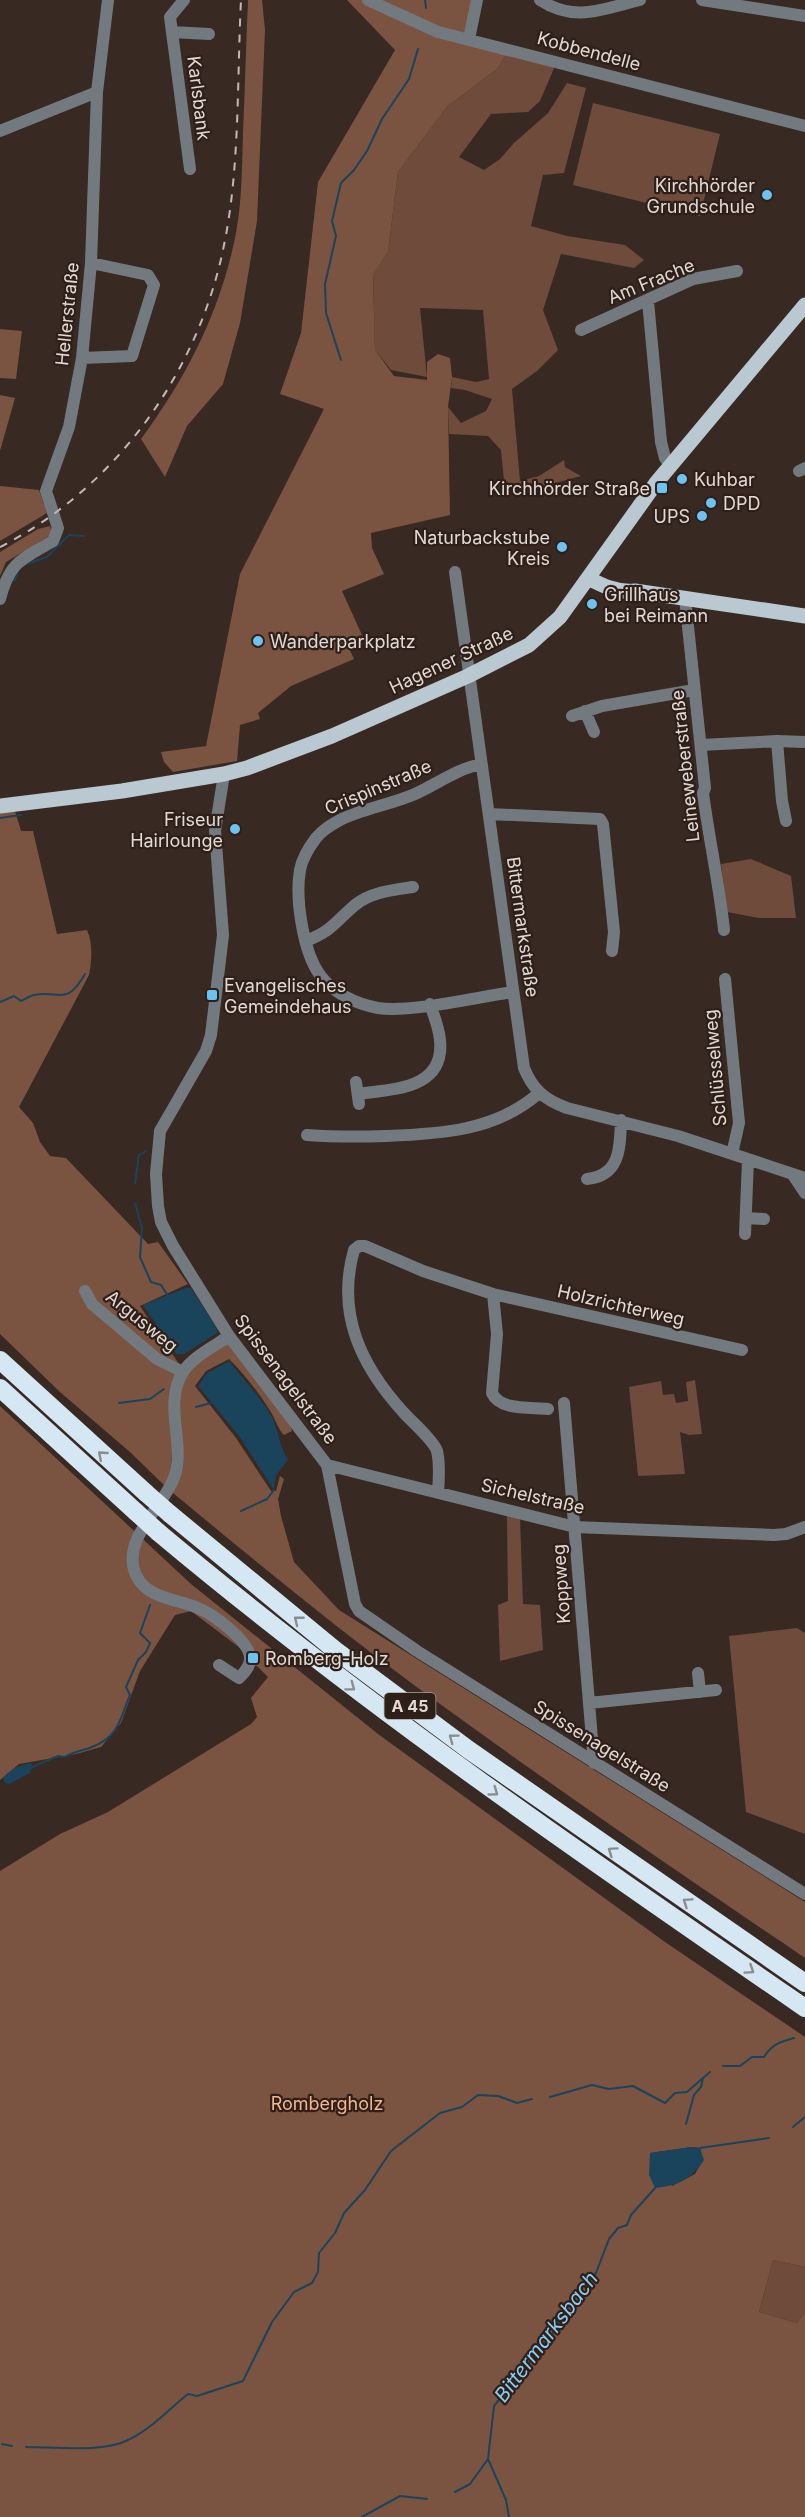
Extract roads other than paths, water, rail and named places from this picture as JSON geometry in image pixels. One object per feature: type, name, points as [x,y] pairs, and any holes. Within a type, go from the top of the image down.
[{"type":"highway","name":"A 45","points":[[0,1360],[146,1493],[249,1581],[417,1712],[520,1787],[805,1983]]},
{"type":"highway","name":"A 45","points":[[0,1388],[158,1532],[261,1617],[379,1708],[510,1803],[805,2008]]},
{"type":"main road","name":"Hagener Straße","points":[[0,806],[122,791],[224,774],[332,736],[505,659],[529,645],[549,629],[641,501],[805,305]]},
{"type":"main road","points":[[591,573],[611,589],[805,616]]},
{"type":"street","name":"Hellerstraße","points":[[0,599],[11,569],[53,541],[57,533],[57,523],[46,491],[69,427],[82,358],[91,263],[97,92],[108,0]]},
{"type":"street","name":"Karlsbank","points":[[184,0],[170,17],[190,169]]},
{"type":"street","name":"Kobbendelle","points":[[368,0],[438,32],[805,126]]},
{"type":"street","points":[[469,39],[477,0]]},
{"type":"street","points":[[540,0],[553,8],[584,14],[640,0]]},
{"type":"street","points":[[702,0],[805,16]]},
{"type":"street","name":"Karlsbank","points":[[172,32],[209,34]]},
{"type":"street","points":[[0,131],[97,92]]},
{"type":"street","points":[[82,358],[132,356],[154,285],[148,275],[91,263]]},
{"type":"street","name":"Am Frache","points":[[581,330],[693,279],[737,271]]},
{"type":"street","points":[[648,300],[661,442],[665,458],[670,465]]},
{"type":"street","name":"Bittermarkstraße","points":[[454,572],[524,1068],[529,1081],[539,1093]]},
{"type":"street","name":"Leineweberstraße","points":[[686,598],[705,788],[703,793],[709,836],[720,885],[724,930]]},
{"type":"street","points":[[572,716],[602,706],[694,690]]},
{"type":"street","points":[[585,711],[594,732]]},
{"type":"street","points":[[777,741],[786,822]]},
{"type":"street","points":[[700,745],[805,742]]},
{"type":"street","name":"Crispinstraße","points":[[481,764],[467,767],[415,794],[344,818],[329,826],[317,836],[300,867],[298,892],[311,959],[329,986],[347,998],[379,1008],[399,1008],[513,992]]},
{"type":"street","name":"Spissenagelstraße","points":[[224,774],[215,831],[223,935],[211,1035],[206,1051],[160,1131],[156,1174],[158,1206],[165,1232],[229,1336],[327,1465],[355,1604],[359,1611],[417,1651],[805,1894]]},
{"type":"street","points":[[489,814],[600,819],[603,824],[614,932],[612,951]]},
{"type":"street","points":[[306,941],[326,933],[356,905],[369,897],[386,891],[413,887]]},
{"type":"street","name":"Schlüsselweg","points":[[725,979],[739,1123],[732,1154]]},
{"type":"street","points":[[358,1093],[410,1086],[431,1074],[438,1063],[441,1039],[430,1004]]},
{"type":"street","points":[[307,1135],[335,1137],[458,1131],[524,1106],[539,1093],[551,1102],[567,1108],[621,1120],[799,1177],[805,1193]]},
{"type":"street","points":[[588,1179],[597,1178],[615,1163],[620,1152],[621,1120]]},
{"type":"street","points":[[745,1234],[748,1160]]},
{"type":"street","points":[[746,1218],[764,1219]]},
{"type":"street","name":"Holzrichterweg","points":[[438,1492],[436,1448],[395,1403],[358,1348],[351,1329],[348,1278],[354,1250],[359,1246],[365,1246],[423,1271],[493,1294],[742,1350]]},
{"type":"street","name":"Argusweg","points":[[85,1291],[92,1304],[157,1359],[183,1372]]},
{"type":"street","points":[[493,1294],[497,1334],[492,1393],[495,1400],[502,1405],[548,1409]]},
{"type":"street","name":"Argusweg","points":[[219,1665],[239,1678],[246,1671],[250,1662],[248,1649],[209,1613],[147,1590],[138,1579],[134,1563],[134,1547],[168,1491],[175,1475],[178,1459],[174,1405],[183,1372],[190,1364],[229,1336]]},
{"type":"street","name":"Koppweg","points":[[564,1403],[594,1763]]},
{"type":"street","name":"Sichelstraße","points":[[327,1465],[575,1527],[774,1535],[786,1534],[805,1527]]},
{"type":"street","points":[[698,1673],[700,1692]]},
{"type":"street","points":[[589,1703],[716,1690]]},
{"type":"water","points":[[191,1288],[217,1329],[217,1333],[184,1354],[176,1354],[143,1305]]},
{"type":"water","points":[[229,1361],[271,1415],[288,1460],[276,1475],[274,1490],[239,1436],[198,1386],[207,1373]]},
{"type":"water","points":[[32,1763],[30,1773],[9,1784],[5,1783],[3,1778],[10,1772]]},
{"type":"water","points":[[700,2148],[704,2160],[699,2167],[689,2177],[677,2183],[655,2188],[649,2175],[650,2153]]},
{"type":"waterway","points":[[425,0],[426,8]]},
{"type":"waterway","points":[[341,360],[326,313],[325,284],[336,236],[332,221],[341,183],[354,170],[367,151],[382,119],[409,79],[418,49]]},
{"type":"waterway","points":[[26,564],[47,557],[69,535],[84,536]]},
{"type":"waterway","points":[[11,581],[15,580],[19,569]]},
{"type":"waterway","points":[[0,818],[21,815]]},
{"type":"waterway","points":[[0,1002],[14,996],[21,1001],[34,995],[67,994],[85,974]]},
{"type":"waterway","points":[[135,1183],[139,1155],[146,1151]]},
{"type":"waterway","points":[[135,1203],[142,1228],[140,1257],[151,1282],[161,1285],[168,1296]]},
{"type":"waterway","points":[[119,1403],[150,1399],[164,1389]]},
{"type":"waterway","points":[[196,1407],[211,1403]]},
{"type":"waterway","points":[[241,1511],[267,1499],[274,1490]]},
{"type":"waterway","points":[[30,1768],[58,1756],[65,1757],[92,1747],[114,1732],[130,1695],[126,1687],[138,1660],[146,1652],[150,1643],[140,1633],[150,1605]]},
{"type":"waterway","name":"Bittermarksbach","points":[[723,2066],[740,2066],[752,2057],[764,2057],[777,2044],[794,2038]]},
{"type":"waterway","name":"Bittermarksbach","points":[[686,2124],[694,2095],[701,2087],[703,2078],[710,2072]]},
{"type":"waterway","points":[[550,2097],[592,2085],[609,2089],[633,2086],[665,2103],[675,2093],[687,2092],[703,2078]]},
{"type":"waterway","points":[[26,2447],[92,2448],[118,2444],[144,2431],[188,2394],[197,2396],[243,2381],[272,2322],[294,2292],[312,2283],[318,2272],[319,2253],[335,2233],[344,2213],[365,2190],[391,2151],[440,2113],[462,2107],[478,2095],[498,2096],[517,2103],[532,2099]]},
{"type":"waterway","points":[[793,2127],[805,2117]]},
{"type":"waterway","points":[[700,2148],[769,2138]]},
{"type":"waterway","name":"Bittermarksbach","points":[[455,2492],[470,2484],[488,2459],[494,2406],[554,2332],[572,2297],[596,2273],[609,2239],[618,2228],[627,2225],[631,2215],[655,2188]]},
{"type":"waterway","points":[[2,2444],[12,2446]]},
{"type":"waterway","points":[[488,2459],[506,2500],[509,2517]]},
{"type":"waterway","name":"Bittermarksbach","points":[[362,2517],[400,2496],[427,2499]]},
{"type":"railway","points":[[0,547],[43,522],[82,492],[117,457],[148,419],[174,378],[196,334],[213,287],[230,211],[236,151],[241,0]]},
{"type":"place","name":"Kirchhörder Grundschule","points":[[767,195]]},
{"type":"place","name":"Kuhbar","points":[[682,479]]},
{"type":"place","name":"Kirchhörder Straße","points":[[662,488]]},
{"type":"place","name":"DPD","points":[[711,503]]},
{"type":"place","name":"UPS","points":[[702,516]]},
{"type":"place","name":"Naturbackstube Kreis","points":[[562,547]]},
{"type":"place","name":"Grillhaus bei Reimann","points":[[592,604]]},
{"type":"place","name":"Wanderparkplatz","points":[[258,641]]},
{"type":"place","name":"Friseur Hairlounge","points":[[235,829]]},
{"type":"place","name":"Evangelisches Gemeindehaus","points":[[212,995]]},
{"type":"place","name":"Romberg-Holz","points":[[253,1658]]},
{"type":"park label","name":"Rombergholz","points":[[327,2103]]}]
